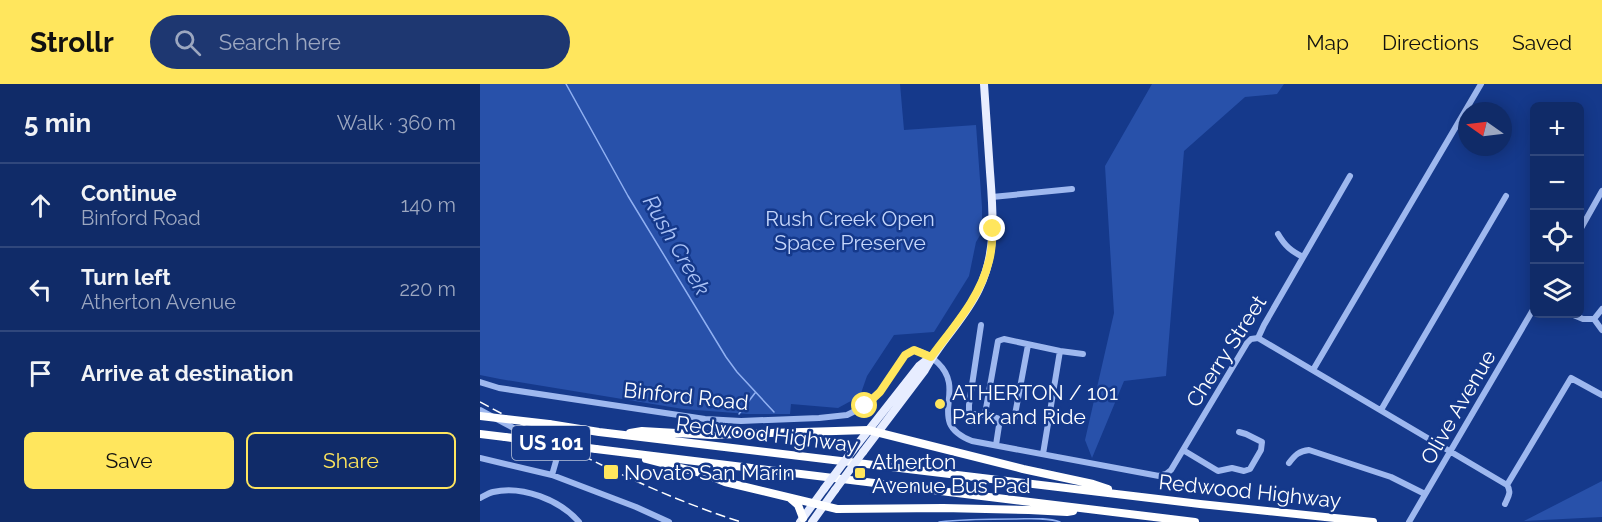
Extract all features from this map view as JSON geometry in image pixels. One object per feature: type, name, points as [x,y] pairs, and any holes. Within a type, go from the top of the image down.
[{"type":"highway","name":"Redwood Highway","points":[[480,416],[1125,495],[1373,522]]},
{"type":"highway","points":[[622,435],[642,431],[723,435],[873,431],[1023,469],[1093,484],[1125,495]]},
{"type":"highway","name":"Redwood Highway","points":[[480,434],[1195,522]]},
{"type":"highway","points":[[614,451],[708,475],[725,482],[837,509],[943,508],[1067,512],[1086,510]]},
{"type":"highway","points":[[788,498],[798,505],[801,520]]},
{"type":"main road","points":[[801,520],[853,450],[873,431],[925,370],[931,357],[968,307],[984,278],[992,249],[993,229],[984,84]]},
{"type":"main road","points":[[812,522],[863,452],[873,431]]},
{"type":"street","points":[[1313,370],[1481,84]]},
{"type":"street","name":"Cherry Street","points":[[1043,454],[1159,477],[1171,470],[1247,343],[1251,339],[1258,338],[1350,176]]},
{"type":"street","points":[[992,198],[1072,189]]},
{"type":"street","points":[[1584,223],[1602,191]]},
{"type":"street","points":[[1381,410],[1506,196]]},
{"type":"street","points":[[1278,234],[1291,251],[1303,257]]},
{"type":"street","points":[[1594,319],[1602,309]]},
{"type":"street","name":"Olive Avenue","points":[[1409,522],[1530,315]]},
{"type":"street","points":[[1581,318],[1594,319]]},
{"type":"street","points":[[1594,319],[1602,330]]},
{"type":"street","points":[[981,325],[969,413],[1014,420],[1028,345]]},
{"type":"street","points":[[1258,338],[1507,485],[1510,493],[1505,504]]},
{"type":"street","points":[[985,414],[998,341],[1004,339],[1083,354]]},
{"type":"street","name":"Binford Road","points":[[480,382],[499,388],[705,419],[786,420],[847,415],[865,406],[880,392],[905,355],[914,350],[931,357]]},
{"type":"street","points":[[931,357],[948,376],[951,391],[948,418],[952,426],[963,437],[972,441],[1043,454],[1060,351]]},
{"type":"street","points":[[1507,485],[1571,378],[1602,395]]},
{"type":"street","points":[[480,410],[554,451],[556,461],[552,475]]},
{"type":"street","points":[[996,445],[1000,419]]},
{"type":"street","points":[[1183,450],[1218,471],[1232,468],[1244,471],[1250,469],[1261,450],[1262,442],[1239,432]]},
{"type":"street","points":[[1289,463],[1295,455],[1309,450],[1391,477],[1425,494]]},
{"type":"street","points":[[480,458],[552,475],[669,522]]},
{"type":"street","points":[[480,498],[494,492],[516,491],[543,497],[561,505],[579,522]]},
{"type":"green space","name":"Rush Creek Open Space Preserve","points":[[480,84],[900,84],[904,130],[976,125],[982,232],[976,242],[969,276],[934,332],[894,335],[867,376],[860,396],[838,408],[791,404],[790,414],[748,414],[683,409],[480,375]]},
{"type":"green space","points":[[1152,84],[1284,84],[1277,94],[1245,97],[1184,151],[1166,376],[1124,381],[1092,458],[1085,440],[1114,313],[1105,166]]},
{"type":"green space","points":[[1602,481],[1602,517],[1524,521]]},
{"type":"waterway","name":"Rush Creek","points":[[566,84],[628,196],[726,357],[774,412]]},
{"type":"waterway","points":[[739,414],[755,393]]},
{"type":"waterway","name":"Rush Creek","points":[[939,522],[976,519],[1049,519],[1060,522]]},
{"type":"railway","points":[[480,402],[641,483],[741,522]]},
{"type":"place","name":"ATHERTON / 101 Park and Ride","points":[[940,404]]},
{"type":"place","name":"Novato San Marin","points":[[611,472]]},
{"type":"place","name":"Atherton Avenue Bus Pad","points":[[860,473]]},
{"type":"route","points":[[865,406],[880,392],[905,355],[914,350],[931,357],[968,307],[984,278],[989,263],[993,229]]}]
